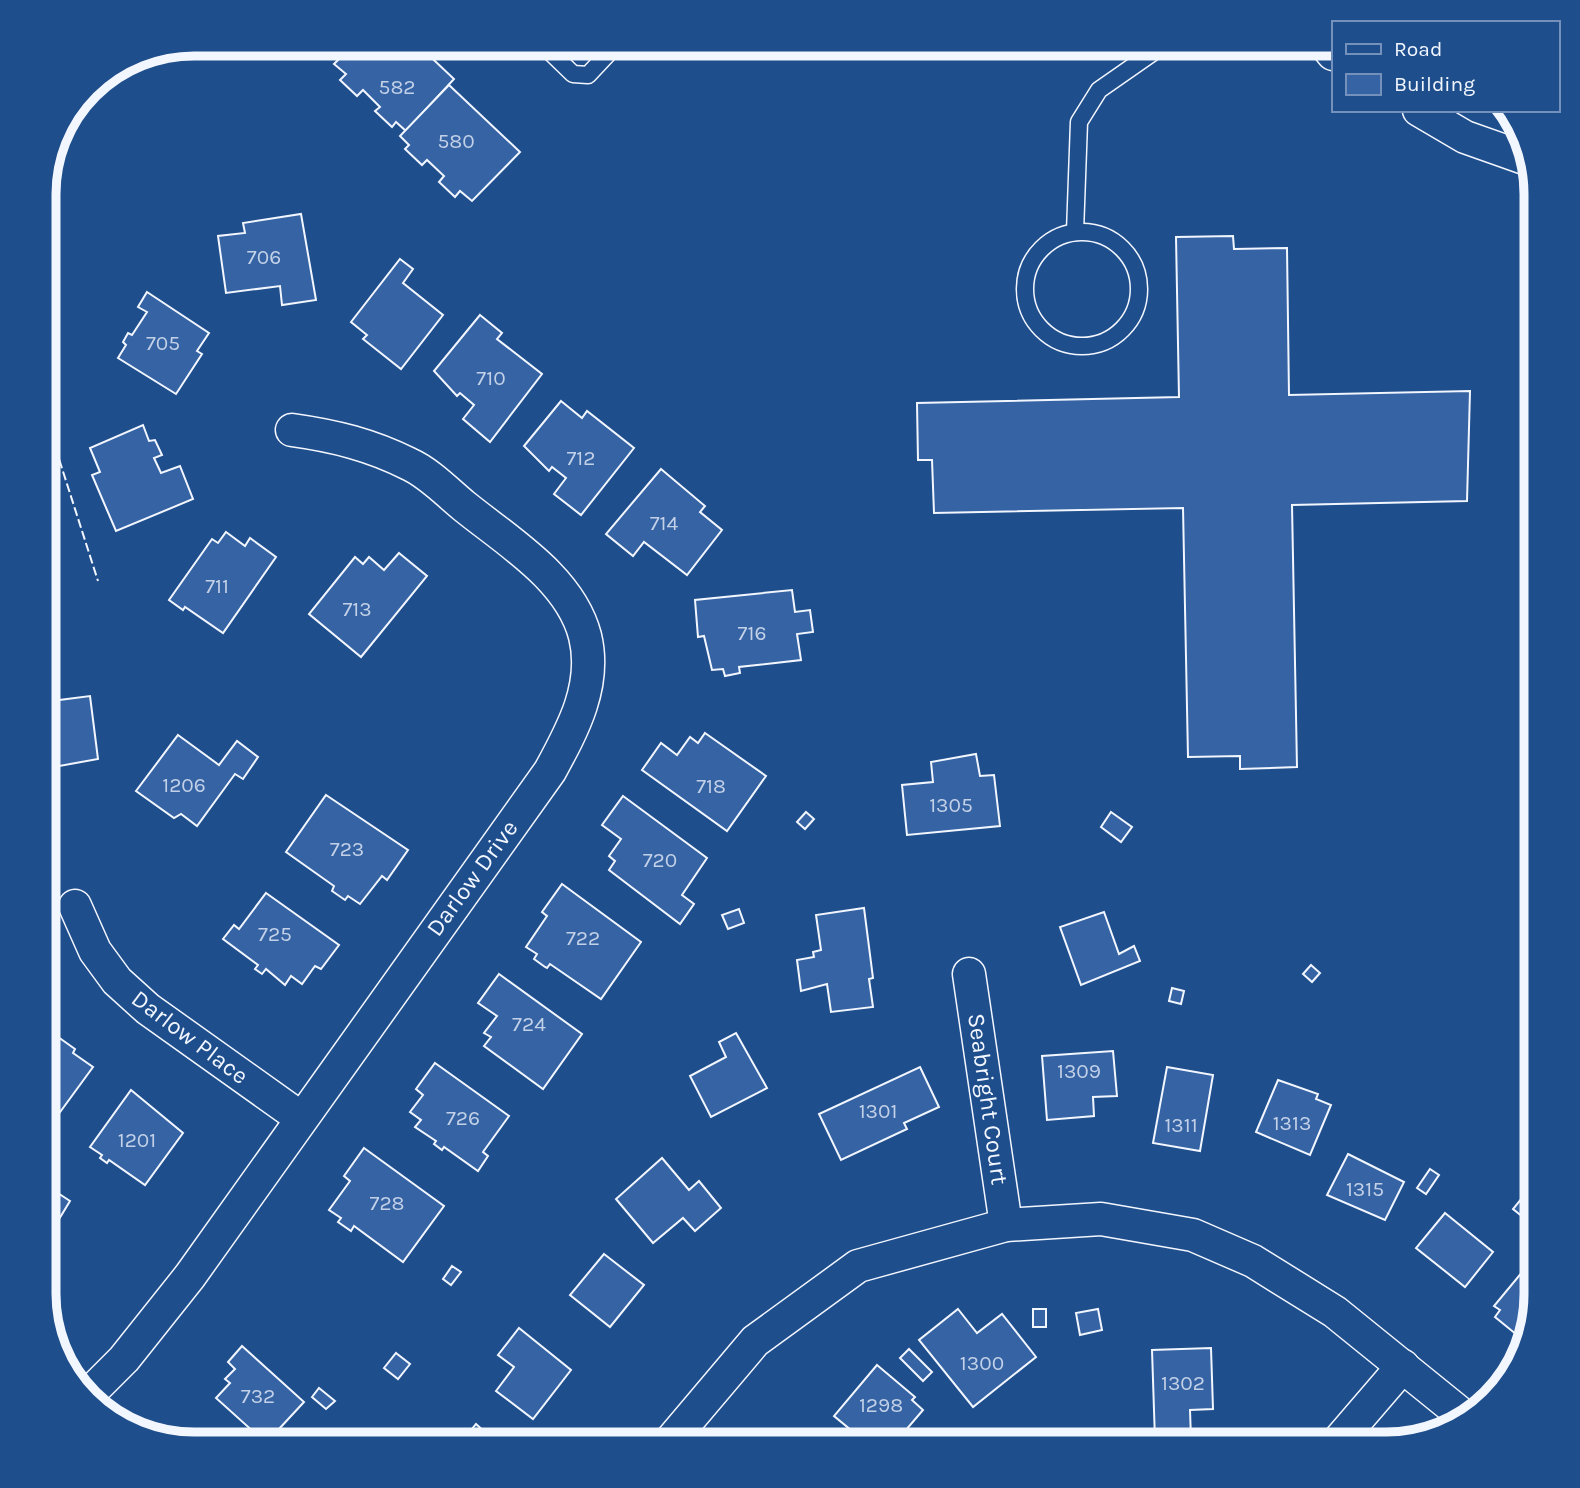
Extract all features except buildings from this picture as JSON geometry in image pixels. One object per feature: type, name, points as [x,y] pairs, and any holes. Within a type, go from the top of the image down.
[{"type":"street","points":[[1422,112],[1465,137],[1519,156]]},
{"type":"street","name":"Darlow Drive","points":[[94,1390],[124,1359],[190,1276],[300,1118],[550,771],[573,729],[586,692],[588,666],[585,635],[568,599],[542,570],[413,466],[372,447],[337,436],[292,430]]},
{"type":"street","name":"Darlow Place","points":[[75,906],[95,951],[117,981],[148,1009],[300,1118]]},
{"type":"street","name":"Seabright Court","points":[[969,974],[1006,1225]]},
{"type":"street","points":[[678,1432],[755,1341],[858,1266],[1006,1225],[1101,1219],[1193,1235],[1253,1261],[1323,1304],[1458,1412]]},
{"type":"street","points":[[1346,1432],[1403,1366]]},
{"type":"lane","points":[[554,56],[573,74],[588,75],[606,56]]},
{"type":"lane","points":[[1076,232],[1079,122],[1099,90],[1148,56]]},
{"type":"lane","points":[[1076,232],[1108,237],[1121,247],[1131,259],[1138,282],[1137,306],[1130,321],[1119,333],[1089,347],[1057,342],[1044,333],[1026,306],[1024,289],[1030,265],[1045,244],[1076,232]]},
{"type":"fence","points":[[56,450],[98,581]]}]
